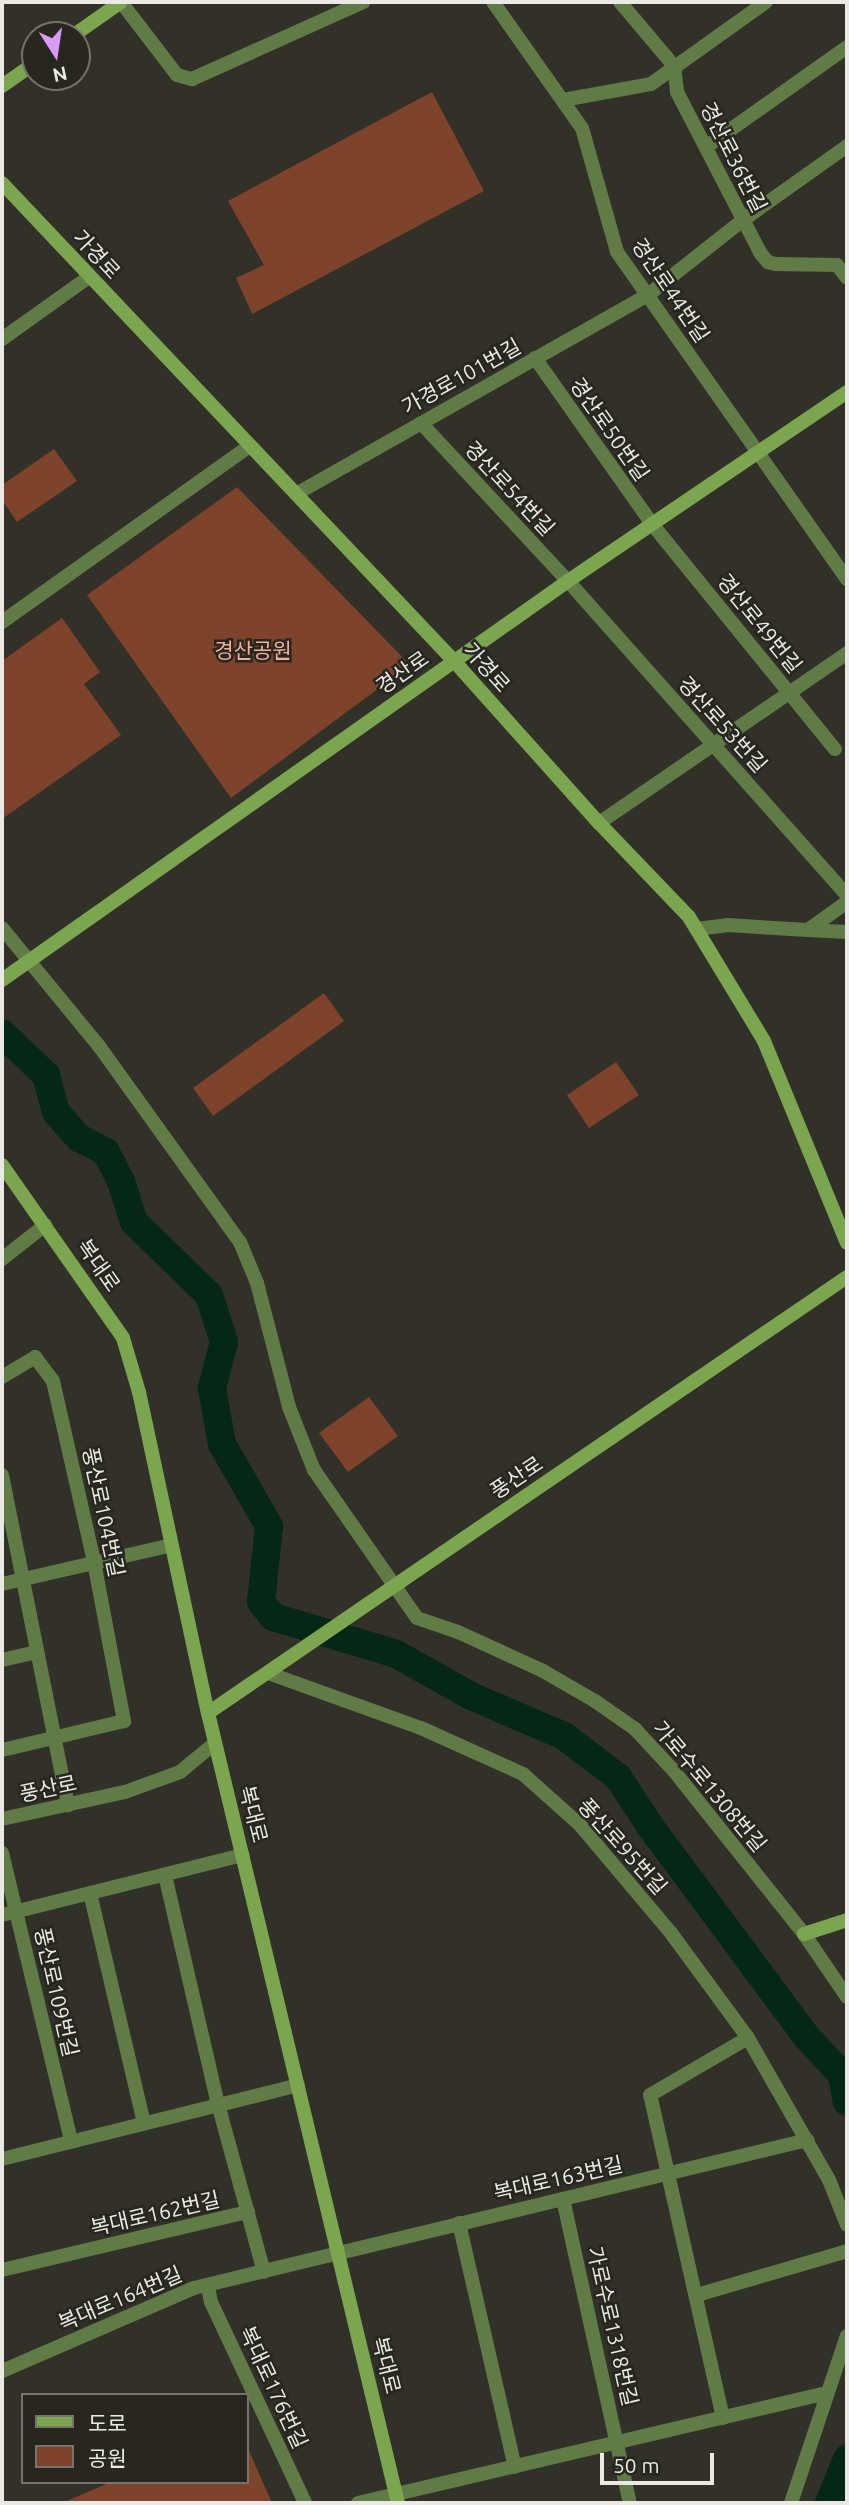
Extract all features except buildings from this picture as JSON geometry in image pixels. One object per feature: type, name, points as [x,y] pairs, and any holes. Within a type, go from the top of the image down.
[{"type":"street","points":[[91,23],[121,2],[177,75],[192,79],[363,2]]},
{"type":"street","name":"경산로44번길","points":[[494,2],[582,128],[617,252],[847,579]]},
{"type":"street","name":"경산로36번길","points":[[620,2],[674,66],[677,92],[743,220],[768,262],[842,262],[847,278]]},
{"type":"street","points":[[563,100],[651,84],[757,4]]},
{"type":"street","points":[[706,147],[847,47]]},
{"type":"street","points":[[2,86],[21,73]]},
{"type":"street","name":"가경로101번길","points":[[296,494],[648,295],[743,220],[847,146]]},
{"type":"street","name":"가경로","points":[[2,183],[248,447],[454,661],[599,823],[689,917],[764,1041],[847,1243]]},
{"type":"street","points":[[2,339],[89,276]]},
{"type":"street","name":"경산로50번길","points":[[535,358],[652,524]]},
{"type":"street","name":"경산로","points":[[2,980],[454,661],[847,391]]},
{"type":"street","name":"경산로54번길","points":[[421,423],[568,582]]},
{"type":"street","points":[[2,622],[248,447]]},
{"type":"street","name":"경산로49번길","points":[[652,524],[835,749]]},
{"type":"street","name":"경산로53번길","points":[[568,582],[847,895]]},
{"type":"street","points":[[599,823],[847,653]]},
{"type":"street","points":[[808,930],[847,902]]},
{"type":"street","points":[[696,929],[727,925],[847,932]]},
{"type":"street","name":"가로수로1308번길","points":[[2,928],[23,965],[99,1045],[240,1242],[257,1283],[300,1440],[314,1469],[393,1587],[417,1618],[458,1632],[542,1671],[595,1701],[635,1729],[674,1771],[804,1934],[847,1997]]},
{"type":"street","name":"복대로","points":[[2,1165],[123,1338],[139,1392],[215,1743],[398,2499]]},
{"type":"street","points":[[2,1259],[45,1225]]},
{"type":"street","name":"풍산로","points":[[208,1713],[847,1277]]},
{"type":"street","name":"풍산로104번길","points":[[2,1377],[35,1357],[53,1381],[94,1562],[124,1721],[54,1738]]},
{"type":"street","points":[[2,1475],[3,1492],[68,1805]]},
{"type":"street","points":[[2,1584],[172,1545]]},
{"type":"street","points":[[2,1660],[36,1652]]},
{"type":"street","name":"풍산로95번길","points":[[268,1673],[421,1728],[523,1774],[580,1825],[671,1933],[748,2038],[829,2180],[847,2225]]},
{"type":"street","points":[[2,1751],[54,1738]]},
{"type":"street","name":"풍산로","points":[[2,1819],[125,1792],[180,1772],[215,1743]]},
{"type":"street","name":"풍산로109번길","points":[[2,1853],[9,1914],[71,2141]]},
{"type":"street","points":[[9,1914],[243,1855]]},
{"type":"street","name":"복대로162번길","points":[[2,2270],[248,2212],[218,2104],[165,1875]]},
{"type":"street","points":[[90,1894],[144,2123]]},
{"type":"street","points":[[804,1934],[847,1920]]},
{"type":"street","points":[[723,2418],[650,2095],[748,2038]]},
{"type":"street","points":[[2,2159],[298,2085]]},
{"type":"street","name":"복대로163번길","points":[[338,2252],[807,2140]]},
{"type":"street","name":"가로수로1318번길","points":[[563,2199],[630,2503]]},
{"type":"street","points":[[248,2212],[264,2272]]},
{"type":"street","points":[[459,2223],[514,2467]]},
{"type":"street","points":[[697,2295],[847,2251]]},
{"type":"street","name":"복대로164번길","points":[[2,2371],[194,2288],[208,2287],[338,2252]]},
{"type":"street","name":"복대로176번길","points":[[208,2287],[211,2302],[305,2503]]},
{"type":"street","points":[[791,2503],[847,2336]]},
{"type":"street","points":[[358,2503],[398,2499],[514,2467],[827,2393]]},
{"type":"green space","points":[[432,92],[484,191],[252,314],[236,278],[264,265],[228,201]]},
{"type":"green space","points":[[54,449],[77,481],[17,522],[2,500],[2,485]]},
{"type":"green space","name":"경산공원","points":[[237,487],[410,665],[231,798],[87,595]]},
{"type":"green space","points":[[62,618],[100,672],[84,684],[121,735],[2,819],[2,661]]},
{"type":"green space","points":[[324,993],[344,1021],[213,1116],[193,1088]]},
{"type":"green space","points":[[616,1062],[639,1095],[589,1128],[567,1095]]},
{"type":"green space","points":[[369,1397],[398,1436],[348,1472],[319,1433]]},
{"type":"green space","points":[[248,2448],[272,2503],[62,2503],[106,2484],[248,2484]]},
{"type":"waterway","points":[[2,1033],[46,1075],[56,1112],[79,1138],[106,1152],[121,1181],[134,1222],[209,1295],[224,1342],[212,1388],[222,1444],[269,1526],[261,1602],[273,1617],[396,1654],[471,1696],[564,1736],[618,1777],[650,1826],[805,2035],[842,2075],[847,2102]]},
{"type":"waterway","points":[[829,2503],[847,2459]]}]
